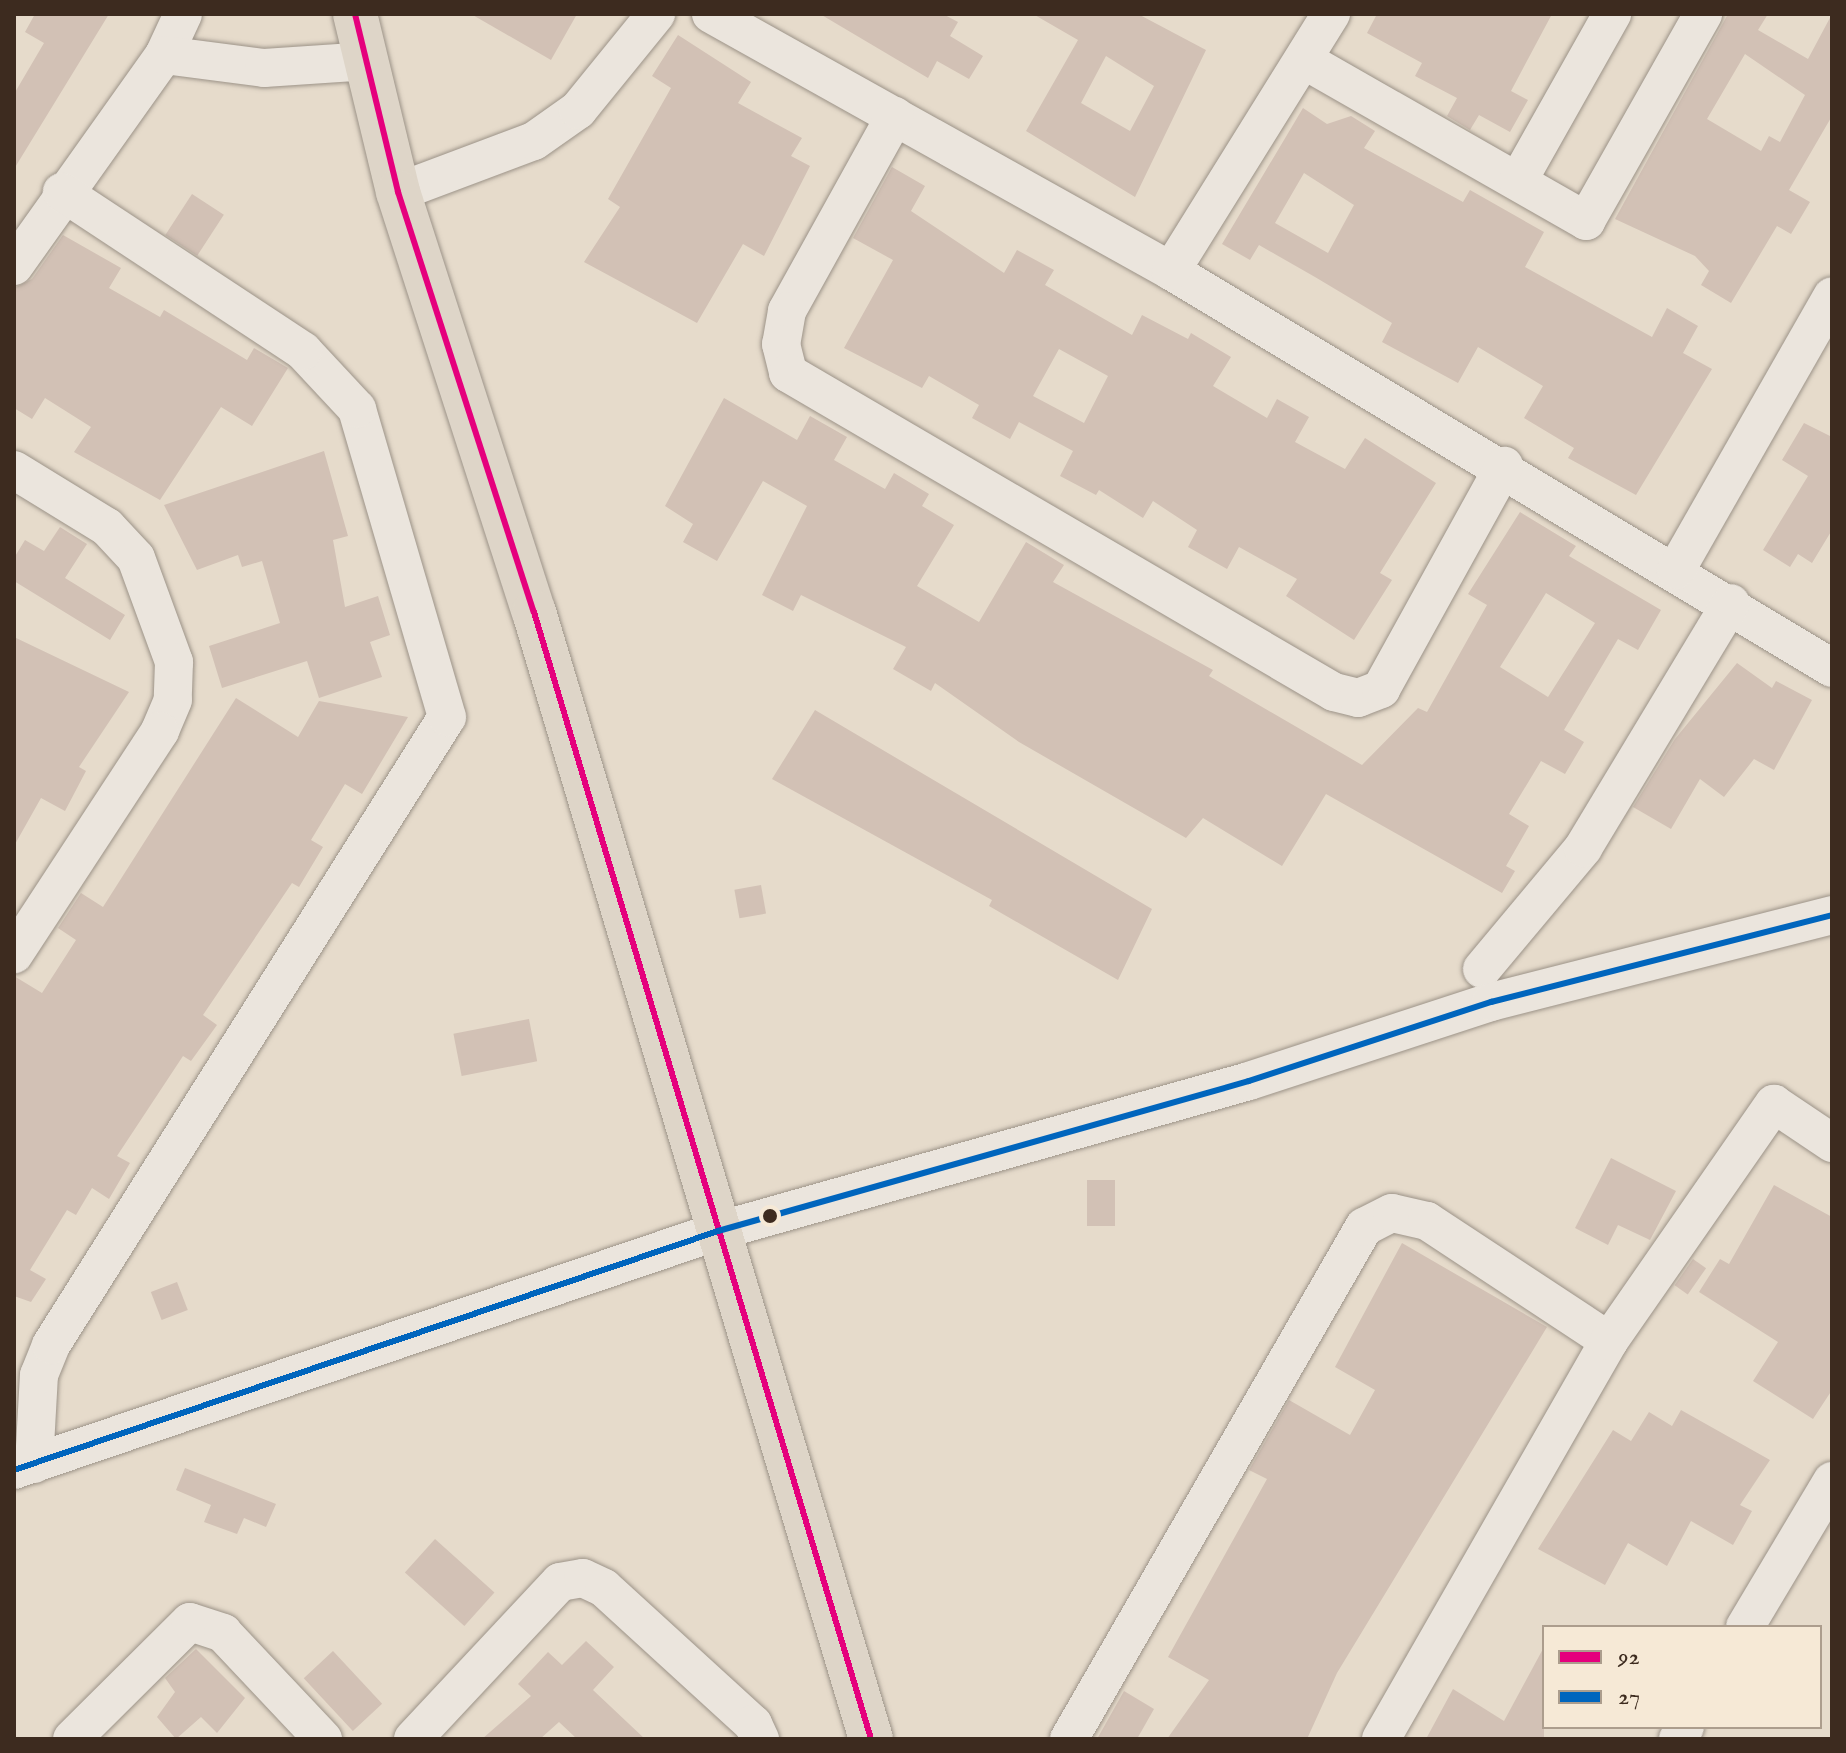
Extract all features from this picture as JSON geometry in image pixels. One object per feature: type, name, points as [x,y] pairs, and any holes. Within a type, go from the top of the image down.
[{"type":"main road","points":[[355,14],[369,61],[398,192],[534,612],[871,1739]]},
{"type":"street","points":[[14,266],[62,192],[164,55],[183,14]]},
{"type":"street","points":[[398,192],[534,141],[578,110],[656,14]]},
{"type":"street","points":[[711,14],[1171,271],[1504,466],[1832,668]]},
{"type":"street","points":[[1171,271],[1331,14]]},
{"type":"street","points":[[1518,181],[1612,14]]},
{"type":"street","points":[[1304,60],[1586,221],[1703,14]]},
{"type":"street","points":[[164,55],[264,68],[369,61]]},
{"type":"street","points":[[895,116],[787,311],[781,344],[788,373],[1334,692],[1358,698],[1381,689],[1504,466]]},
{"type":"street","points":[[62,192],[303,351],[357,409],[447,717],[51,1345],[39,1375],[24,1467],[718,1231],[1249,1081],[1491,1002],[1832,915]]},
{"type":"street","points":[[1676,570],[1832,296]]},
{"type":"street","points":[[14,954],[160,731],[173,700],[174,662],[136,558],[107,527],[17,477]]},
{"type":"street","points":[[1482,969],[1583,848],[1731,603]]},
{"type":"street","points":[[1381,1739],[1609,1341],[1774,1104],[1832,1143]]},
{"type":"street","points":[[1069,1739],[1364,1227],[1392,1213],[1427,1221],[1609,1341]]},
{"type":"street","points":[[1746,1625],[1832,1481]]},
{"type":"street","points":[[413,1739],[560,1582],[583,1578],[604,1588],[753,1724],[760,1739]]},
{"type":"street","points":[[72,1739],[190,1622],[223,1633],[323,1739]]},
{"type":"building","points":[[35,14],[109,14],[14,169],[14,94],[44,43],[25,32]]},
{"type":"building","points":[[471,14],[577,14],[551,60]]},
{"type":"building","points":[[820,14],[943,14],[958,22],[950,36],[983,56],[969,79],[937,61],[928,78]]},
{"type":"building","points":[[1033,14],[1138,14],[1206,50],[1135,197],[1026,131],[1078,40]],"holes":[[[1106,56],[1154,86],[1130,131],[1081,103]]]},
{"type":"building","points":[[1377,14],[1552,14],[1511,91],[1528,100],[1510,132],[1479,115],[1470,130],[1447,116],[1457,98],[1415,76],[1422,63],[1367,33]]},
{"type":"building","points":[[1728,14],[1768,14],[1758,30],[1808,59],[1832,14],[1832,116],[1789,190],[1810,202],[1791,234],[1777,226],[1731,303],[1701,285],[1709,271],[1695,256],[1615,219]],"holes":[[[1745,54],[1805,95],[1780,142],[1769,136],[1761,151],[1707,119]]]},
{"type":"building","points":[[678,35],[751,82],[738,103],[802,138],[791,156],[810,166],[764,256],[743,244],[697,323],[584,262],[620,207],[608,199],[671,88],[652,76]]},
{"type":"building","points":[[1303,108],[1327,124],[1351,116],[1375,131],[1364,148],[1463,202],[1470,190],[1544,232],[1525,267],[1652,337],[1667,308],[1698,326],[1683,353],[1712,369],[1636,495],[1568,458],[1574,448],[1524,418],[1543,386],[1478,347],[1458,383],[1382,342],[1392,323],[1315,277],[1259,245],[1250,260],[1222,244]],"holes":[[[1304,173],[1354,205],[1328,253],[1275,223]]]},
{"type":"building","points":[[892,167],[925,186],[911,211],[1004,273],[1017,250],[1054,270],[1045,285],[1132,335],[1142,315],[1188,339],[1191,333],[1231,357],[1213,386],[1267,418],[1277,399],[1309,417],[1295,442],[1345,469],[1365,438],[1436,483],[1380,573],[1392,580],[1354,640],[1286,596],[1297,579],[1239,547],[1227,569],[1188,547],[1197,530],[1153,501],[1143,518],[1099,490],[1096,495],[1060,476],[1073,451],[1019,422],[1010,439],[972,418],[979,405],[929,376],[922,388],[844,348],[893,260],[853,238]],"holes":[[[1059,349],[1108,376],[1084,423],[1033,396]]]},
{"type":"building","points":[[192,194],[224,215],[197,256],[165,235]]},
{"type":"building","points":[[63,235],[121,268],[109,288],[160,317],[164,310],[247,360],[254,348],[288,368],[252,426],[221,407],[160,500],[74,452],[91,427],[45,398],[32,419],[14,408],[14,288],[32,279]]},
{"type":"building","points":[[724,398],[797,440],[810,416],[847,437],[834,460],[885,489],[894,473],[929,494],[922,506],[954,525],[917,586],[979,622],[1026,542],[1064,565],[1053,582],[1213,670],[1209,676],[1362,765],[1418,708],[1427,712],[1487,605],[1468,594],[1520,512],[1576,546],[1569,556],[1661,610],[1638,650],[1618,639],[1564,730],[1584,742],[1565,774],[1541,761],[1509,814],[1529,826],[1506,866],[1515,871],[1502,893],[1326,794],[1282,866],[1203,818],[1186,838],[1019,742],[935,683],[931,691],[893,669],[906,647],[801,595],[793,611],[762,595],[807,506],[763,481],[717,561],[683,542],[693,524],[665,506]],"holes":[[[1546,593],[1595,623],[1548,697],[1500,667]]]},
{"type":"building","points":[[1804,423],[1832,437],[1832,530],[1812,563],[1798,554],[1790,567],[1763,550],[1808,476],[1782,460]]},
{"type":"building","points":[[324,451],[348,536],[333,540],[345,607],[378,596],[390,635],[370,642],[382,677],[319,698],[307,661],[222,688],[209,646],[280,623],[262,561],[242,567],[238,555],[197,570],[164,505]]},
{"type":"building","points":[[60,527],[87,544],[65,578],[125,615],[110,640],[14,581],[14,558],[25,540],[44,551]]},
{"type":"building","points":[[14,637],[129,692],[79,767],[86,771],[65,811],[41,798],[14,846]]},
{"type":"building","points":[[1737,663],[1772,688],[1776,681],[1812,700],[1774,770],[1754,759],[1724,797],[1700,779],[1671,829],[1633,807],[1675,739]]},
{"type":"building","points":[[236,698],[298,737],[319,701],[408,717],[362,794],[345,784],[311,840],[323,847],[299,887],[292,883],[203,1015],[217,1025],[191,1061],[183,1056],[117,1156],[130,1163],[109,1199],[92,1188],[76,1215],[67,1210],[30,1270],[46,1279],[31,1302],[14,1296],[14,976],[42,993],[76,940],[58,928],[81,893],[103,907]]},
{"type":"building","points":[[815,710],[1152,909],[1118,980],[989,906],[992,900],[772,779]]},
{"type":"building","points":[[761,885],[766,914],[739,918],[734,890]]},
{"type":"building","points":[[529,1019],[537,1061],[462,1076],[453,1034]]},
{"type":"building","points":[[1611,1158],[1676,1191],[1650,1240],[1618,1225],[1608,1245],[1575,1228]]},
{"type":"building","points":[[1087,1180],[1115,1180],[1115,1226],[1087,1226]]},
{"type":"building","points":[[1774,1185],[1832,1217],[1832,1390],[1813,1419],[1753,1381],[1778,1342],[1699,1292],[1720,1259],[1729,1264]]},
{"type":"building","points":[[1402,1243],[1547,1327],[1337,1673],[1307,1739],[1167,1739],[1209,1680],[1168,1657],[1267,1479],[1249,1470],[1289,1400],[1350,1435],[1375,1390],[1335,1367]]},
{"type":"building","points":[[1693,1259],[1706,1268],[1688,1294],[1675,1285]]},
{"type":"building","points":[[177,1282],[188,1310],[162,1320],[151,1292]]},
{"type":"building","points":[[1681,1410],[1770,1460],[1740,1505],[1752,1511],[1733,1545],[1691,1521],[1667,1566],[1628,1543],[1605,1585],[1538,1549],[1613,1430],[1631,1441],[1649,1412],[1672,1426]]},
{"type":"building","points":[[185,1468],[276,1504],[266,1527],[244,1518],[237,1534],[204,1522],[211,1505],[176,1490]]},
{"type":"building","points":[[435,1539],[494,1593],[464,1626],[405,1572]]},
{"type":"building","points":[[586,1641],[614,1667],[593,1690],[645,1739],[577,1739],[559,1722],[540,1739],[482,1739],[531,1696],[518,1684],[548,1652],[562,1665]]},
{"type":"building","points":[[196,1649],[245,1698],[217,1733],[201,1717],[176,1739],[157,1717],[175,1692],[165,1678]]},
{"type":"building","points":[[333,1651],[382,1704],[353,1731],[304,1678]]},
{"type":"building","points":[[1542,1651],[1544,1739],[1426,1739],[1453,1689],[1504,1721]]},
{"type":"building","points":[[1124,1691],[1154,1709],[1137,1739],[1097,1739]]},
{"type":"transit line","name":"92","points":[[355,14],[398,192],[534,612],[871,1739]]},
{"type":"transit line","name":"27","points":[[14,1470],[718,1231],[1249,1081],[1491,1002],[1832,915]]}]
